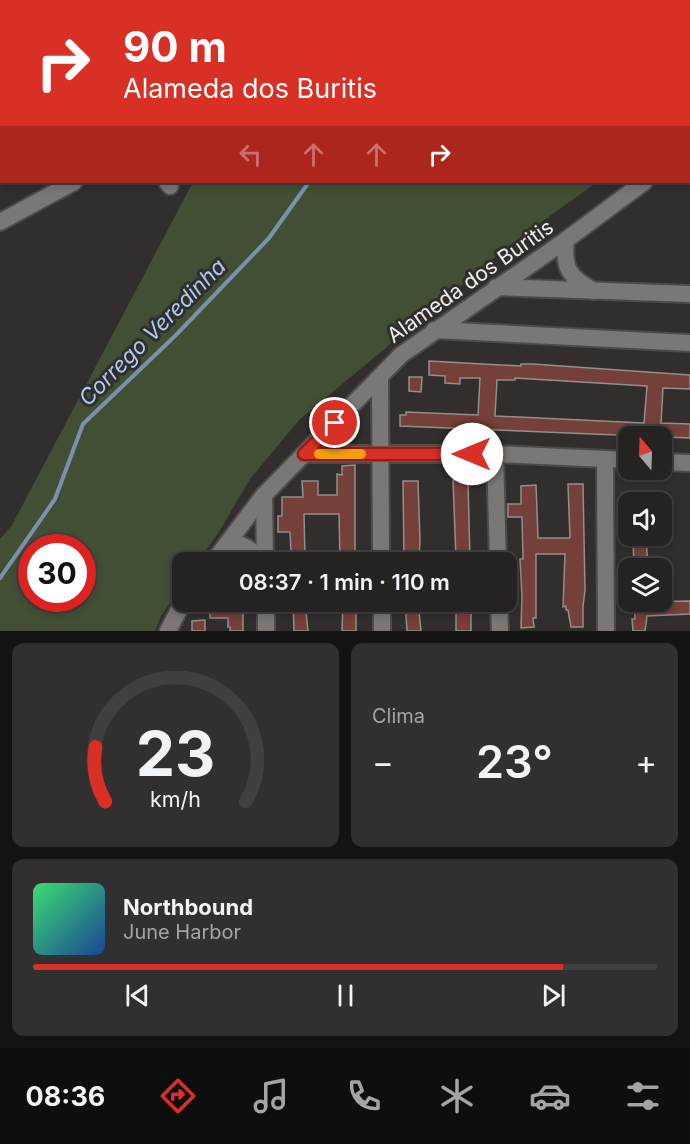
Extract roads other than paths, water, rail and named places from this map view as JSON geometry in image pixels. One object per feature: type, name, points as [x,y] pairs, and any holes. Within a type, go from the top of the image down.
[{"type":"street","points":[[0,222],[73,183]]},
{"type":"street","name":"Alameda dos Buritis","points":[[221,552],[264,495],[401,355],[566,240],[643,183]]},
{"type":"street","points":[[566,240],[566,266],[570,274],[595,291]]},
{"type":"street","points":[[496,287],[690,294]]},
{"type":"street","points":[[434,330],[690,343]]},
{"type":"street","points":[[380,377],[381,552]]},
{"type":"street","points":[[304,454],[495,454],[618,460]]},
{"type":"street","points":[[495,454],[498,552]]},
{"type":"street","points":[[605,459],[606,631]]},
{"type":"street","points":[[672,462],[690,463]]},
{"type":"street","points":[[264,495],[265,552]]},
{"type":"street","points":[[230,540],[252,552]]},
{"type":"street","points":[[168,631],[178,612]]},
{"type":"street","points":[[266,612],[266,631]]},
{"type":"street","points":[[382,612],[382,631]]},
{"type":"street","points":[[499,612],[500,631]]},
{"type":"waterway","name":"Corrego Veredinha","points":[[0,578],[55,499],[83,424],[176,335],[269,238],[308,183]]}]
